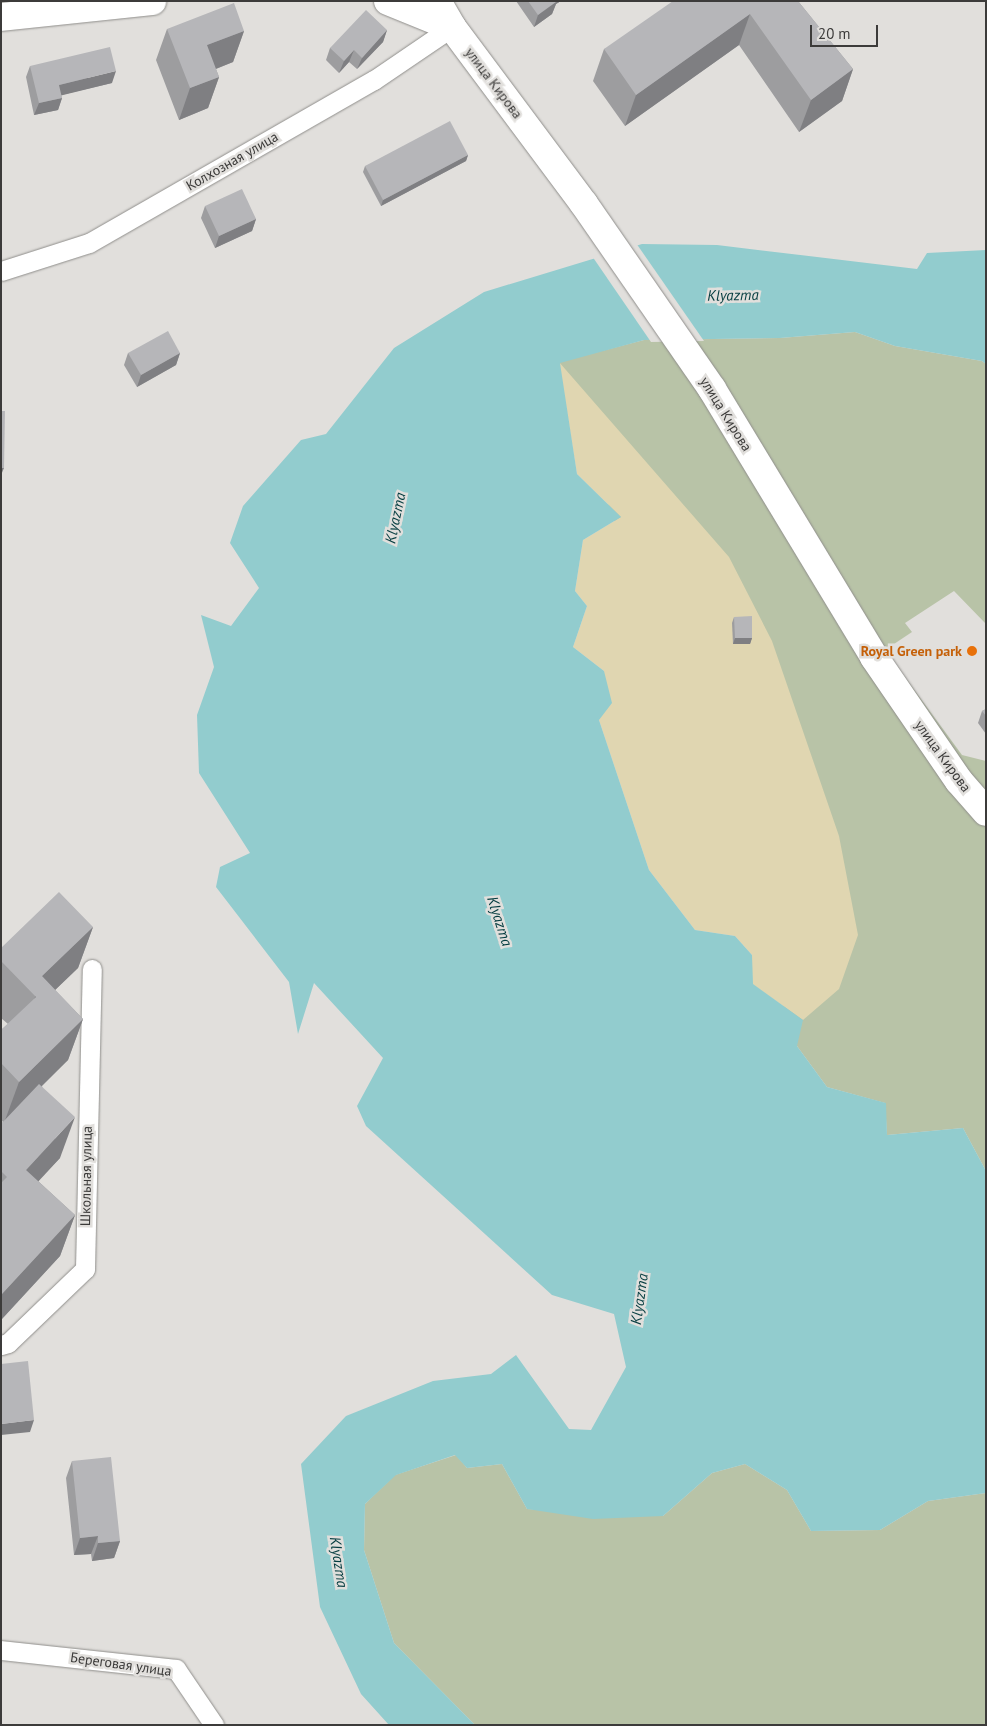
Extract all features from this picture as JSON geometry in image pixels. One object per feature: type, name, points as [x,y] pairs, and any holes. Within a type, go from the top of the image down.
[{"type":"street","points":[[1,17],[152,1]]},
{"type":"street","points":[[388,1],[452,27]]},
{"type":"street","name":"улица Кирова","points":[[437,1],[452,27],[584,204],[712,389],[874,657],[959,781],[986,812]]},
{"type":"street","name":"Колхозная улица","points":[[1,271],[89,244],[374,80],[452,27]]},
{"type":"street","name":"Школьная улица","points":[[1,1345],[8,1343],[85,1269],[92,968]]},
{"type":"street","name":"Береговая улица","points":[[1,1650],[176,1669],[214,1725]]},
{"type":"green space","points":[[855,332],[895,346],[982,361],[986,364],[986,624],[954,591],[905,623],[912,632],[885,650],[962,755],[986,761],[986,1171],[963,1128],[887,1135],[885,1103],[827,1087],[797,1046],[559,362],[644,340],[780,338]]},
{"type":"green space","points":[[456,1455],[467,1468],[502,1464],[527,1509],[663,1516],[712,1473],[745,1464],[787,1490],[811,1531],[880,1530],[928,1501],[986,1493],[986,1725],[475,1725],[394,1643],[364,1550],[365,1504],[395,1475]]},
{"type":"sand","points":[[559,362],[729,557],[772,641],[839,836],[858,935],[839,989],[803,1020],[752,984],[752,955],[735,936],[695,930],[649,870],[599,720],[604,671],[573,647],[587,606],[575,591],[583,540],[621,517],[577,474]]},
{"type":"water","name":"Klyazma","points":[[642,244],[717,245],[917,269],[927,253],[986,250],[986,364],[982,361],[895,346],[855,332],[780,338],[644,340],[560,363],[577,474],[621,517],[583,540],[575,591],[587,606],[573,647],[604,671],[612,703],[599,720],[649,870],[695,930],[735,936],[752,955],[753,984],[803,1020],[797,1046],[827,1087],[886,1103],[887,1135],[963,1128],[986,1171],[986,1493],[928,1501],[880,1530],[811,1531],[787,1490],[745,1464],[712,1473],[663,1516],[593,1519],[527,1509],[502,1464],[467,1468],[455,1455],[396,1475],[365,1504],[364,1550],[394,1643],[475,1725],[389,1725],[361,1694],[320,1607],[301,1464],[346,1416],[433,1381],[491,1374],[516,1355],[569,1429],[591,1430],[626,1367],[614,1314],[552,1295],[366,1126],[357,1106],[383,1058],[314,983],[298,1034],[289,982],[216,887],[220,867],[250,853],[199,773],[197,715],[214,667],[201,615],[231,626],[259,588],[230,543],[243,506],[301,440],[326,434],[394,348],[484,292]]},
{"type":"pier","points":[[636,243],[704,341],[651,342],[592,256]]},
{"type":"building","points":[[528,1],[556,1],[556,2],[538,15]]},
{"type":"building","points":[[673,1],[798,1],[853,69],[811,100],[750,14],[636,95],[604,49]]},
{"type":"building","points":[[234,3],[244,31],[207,45],[219,77],[190,88],[167,29]]},
{"type":"building","points":[[366,10],[387,30],[362,58],[354,50],[344,61],[330,48]]},
{"type":"building","points":[[110,47],[116,71],[59,85],[62,98],[39,103],[30,66]]},
{"type":"building","points":[[450,121],[468,155],[383,200],[365,166]]},
{"type":"building","points":[[242,189],[256,219],[219,236],[205,206]]},
{"type":"building","points":[[168,331],[180,353],[141,375],[128,353]]},
{"type":"building","points":[[1,411],[5,411],[4,468],[1,468]]},
{"type":"building","points":[[752,616],[752,638],[735,638],[734,617]]},
{"type":"building","points":[[59,892],[93,927],[42,976],[83,1019],[19,1082],[1,1063],[1,1030],[36,997],[1,961],[1,948]]},
{"type":"building","points":[[39,1084],[75,1117],[26,1170],[75,1215],[1,1295],[1,1183],[7,1177],[1,1171],[1,1124]]},
{"type":"building","points":[[28,1361],[34,1420],[1,1424],[1,1364]]},
{"type":"building","points":[[111,1457],[120,1541],[98,1543],[98,1536],[80,1538],[72,1461]]},
{"type":"place","name":"Royal Green park","points":[[972,651]]}]
